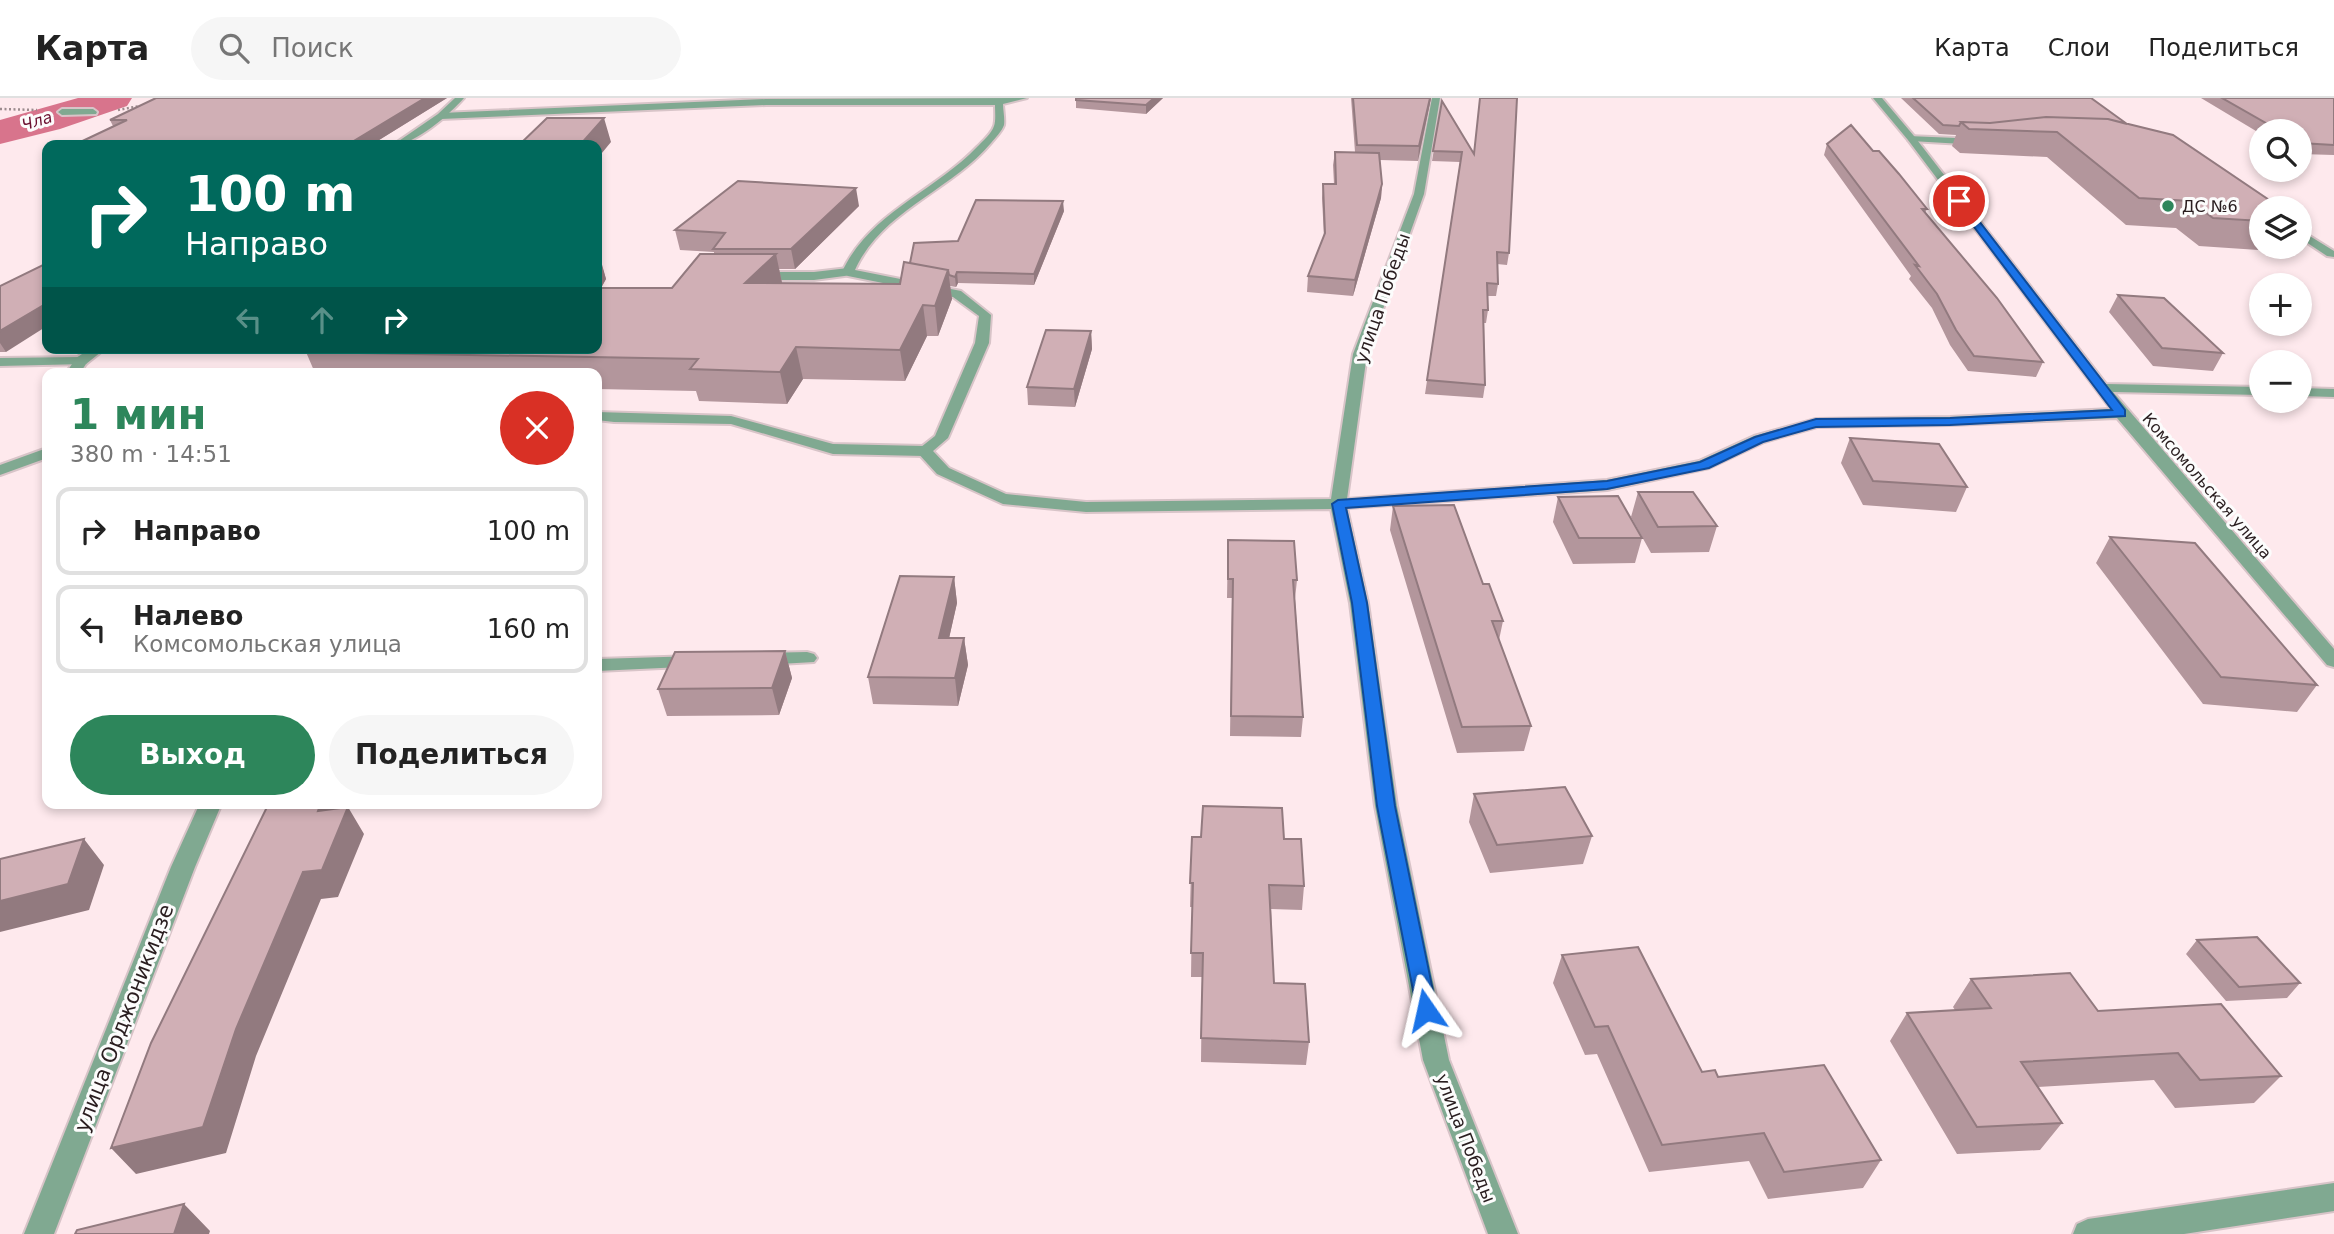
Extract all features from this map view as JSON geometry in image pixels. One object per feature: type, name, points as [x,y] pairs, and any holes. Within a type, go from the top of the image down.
[{"type":"street","points":[[405,140],[441,116],[460,98]]},
{"type":"street","points":[[441,116],[769,100],[999,102],[1023,98]]},
{"type":"street","name":"улица Победы","points":[[1436,98],[1419,194],[1360,354],[1338,504],[1359,603],[1386,806],[1436,1060],[1503,1234]]},
{"type":"street","name":"Комсомольская улица","points":[[1877,98],[1911,138],[2121,413],[2334,662]]},
{"type":"street","points":[[848,272],[859,250],[899,213],[970,160],[999,127],[999,102]]},
{"type":"street","points":[[62,112],[93,112]]},
{"type":"street","points":[[1911,138],[1994,140]]},
{"type":"street","points":[[2312,241],[2331,254]]},
{"type":"street","points":[[602,417],[626,420],[727,420],[754,424],[784,437],[835,449],[924,451],[941,439],[982,343],[985,315],[957,294],[848,272],[814,276],[747,276]]},
{"type":"street","points":[[0,362],[77,367],[93,354]]},
{"type":"street","points":[[2103,388],[2249,391]]},
{"type":"street","points":[[2312,392],[2334,393]]},
{"type":"street","points":[[924,451],[943,471],[1003,499],[1086,507],[1338,504],[1607,485],[1704,465],[1759,439],[1816,423],[1950,422],[2121,413]]},
{"type":"street","points":[[0,470],[42,455]]},
{"type":"street","points":[[742,660],[807,658]]},
{"type":"street","points":[[602,665],[715,661]]},
{"type":"street","name":"улица Орджоникидзе","points":[[39,1234],[178,879],[208,809]]},
{"type":"street","points":[[2088,1234],[2334,1197]]},
{"type":"path","points":[[93,112],[140,106]]},
{"type":"path","points":[[0,109],[62,112]]},
{"type":"building","points":[[156,98],[425,98],[355,140],[85,140],[127,120],[110,120]]},
{"type":"building","points":[[1076,98],[1154,98],[1146,105]]},
{"type":"building","points":[[1353,98],[1430,98],[1419,146],[1357,145]]},
{"type":"building","points":[[1480,98],[1517,98],[1509,253],[1497,252],[1498,284],[1487,283],[1488,310],[1483,310],[1485,385],[1427,380],[1462,152],[1433,151],[1442,101],[1474,154]]},
{"type":"building","points":[[1913,98],[2091,98],[2127,124],[2108,119],[2046,117],[1990,123],[1961,122],[1959,126],[1943,125]]},
{"type":"building","points":[[2222,98],[2334,98],[2334,145],[2312,144],[2312,119],[2259,119]]},
{"type":"building","points":[[2046,117],[2108,119],[2173,135],[2263,196],[2249,196],[2249,220],[2213,218],[2190,201],[2139,198],[2057,132],[1969,129],[1961,122],[1990,123]]},
{"type":"building","points":[[547,118],[604,118],[584,140],[524,140]]},
{"type":"building","points":[[1851,125],[1873,151],[1879,151],[1899,174],[1927,209],[1922,209],[1997,298],[2043,362],[1974,356],[1956,330],[1937,294],[1915,265],[1919,266],[1827,144]]},
{"type":"building","points":[[1335,152],[1379,153],[1382,184],[1355,280],[1308,276],[1325,233],[1323,184],[1336,184]]},
{"type":"building","points":[[738,181],[856,188],[791,249],[713,249],[725,233],[675,230]]},
{"type":"building","points":[[976,200],[1063,201],[1034,274],[957,272],[955,277],[949,275],[948,270],[910,263],[914,243],[958,241]]},
{"type":"building","points":[[700,254],[776,254],[745,283],[900,284],[904,262],[948,270],[935,306],[923,305],[900,350],[796,347],[780,372],[690,369],[698,359],[418,354],[602,354],[602,288],[672,288]]},
{"type":"building","points":[[42,265],[42,306],[0,331],[0,286]]},
{"type":"building","points":[[2118,295],[2164,298],[2223,353],[2162,348]]},
{"type":"building","points":[[1046,330],[1091,331],[1074,389],[1027,387]]},
{"type":"building","points":[[1850,438],[1939,444],[1967,487],[1873,481]]},
{"type":"building","points":[[1638,492],[1693,492],[1717,526],[1658,527]]},
{"type":"building","points":[[1618,496],[1642,538],[1579,538],[1558,497]]},
{"type":"building","points":[[1454,505],[1483,584],[1489,584],[1503,621],[1492,621],[1531,726],[1462,727],[1393,506]]},
{"type":"building","points":[[2110,537],[2195,543],[2317,685],[2221,677]]},
{"type":"building","points":[[1228,540],[1294,541],[1297,580],[1293,580],[1303,717],[1231,716],[1233,579],[1228,579]]},
{"type":"building","points":[[900,576],[954,577],[939,638],[964,638],[955,678],[868,677]]},
{"type":"building","points":[[785,651],[772,688],[658,689],[675,652]]},
{"type":"building","points":[[1565,787],[1592,836],[1497,845],[1474,794]]},
{"type":"building","points":[[1203,806],[1282,808],[1284,839],[1301,839],[1304,886],[1269,885],[1274,983],[1305,984],[1309,1042],[1201,1038],[1203,953],[1191,953],[1193,883],[1190,883],[1192,837],[1201,837]]},
{"type":"building","points":[[266,809],[347,809],[322,870],[303,872],[236,1029],[203,1127],[111,1148],[151,1043]]},
{"type":"building","points":[[84,839],[68,884],[0,901],[0,859]]},
{"type":"building","points":[[2257,937],[2300,983],[2239,987],[2197,940]]},
{"type":"building","points":[[1638,947],[1702,1072],[1715,1070],[1718,1077],[1824,1065],[1881,1160],[1784,1172],[1764,1133],[1662,1145],[1608,1026],[1595,1027],[1562,955]]},
{"type":"building","points":[[2070,973],[2098,1011],[2221,1004],[2281,1076],[2200,1080],[2178,1053],[2021,1062],[2062,1123],[1977,1127],[1907,1013],[1991,1008],[1971,979]]},
{"type":"building","points":[[184,1204],[174,1234],[75,1234],[77,1230]]},
{"type":"waterway","name":"Чла","points":[[0,132],[46,121],[114,98]]},
{"type":"place","name":"ДС №6","points":[[2168,206]]},
{"type":"route","points":[[1426,1010],[1386,806],[1359,603],[1338,504],[1607,485],[1704,465],[1759,439],[1816,423],[1950,422],[2121,413],[1959,201]]}]
